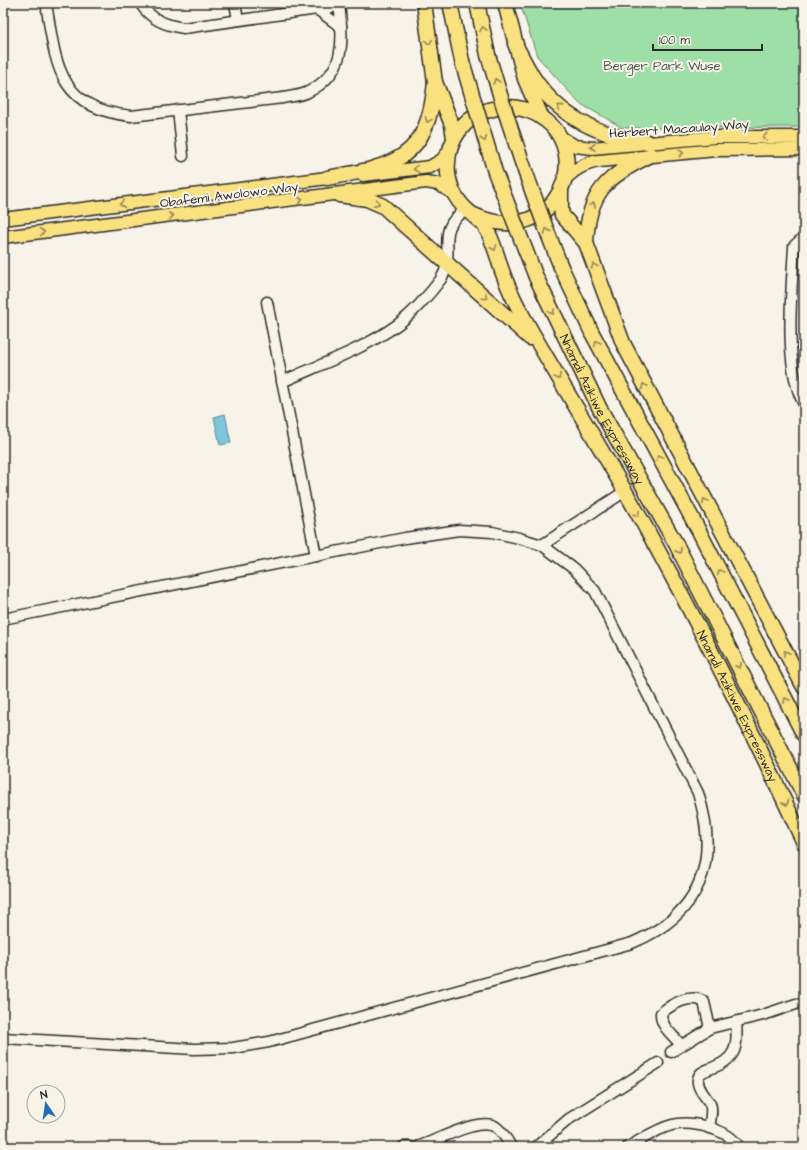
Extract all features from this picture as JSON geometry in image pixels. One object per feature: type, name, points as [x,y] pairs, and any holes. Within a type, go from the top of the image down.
[{"type":"highway","points":[[327,178],[381,167],[390,163],[408,151],[422,135],[432,112],[435,82],[424,3]]},
{"type":"highway","name":"Nnamdi Azikiwe Expressway","points":[[450,3],[462,61],[495,172],[536,277],[600,409],[676,544],[804,795]]},
{"type":"highway","name":"Nnamdi Azikiwe Expressway","points":[[478,3],[488,55],[518,152],[561,267],[592,333],[756,639],[804,734]]},
{"type":"highway","points":[[505,3],[525,79],[542,118],[559,136],[564,150],[566,165],[560,209],[562,215],[586,243],[623,343],[719,529],[804,687]]},
{"type":"highway","points":[[515,44],[532,76],[556,104],[569,115],[608,135],[649,149]]},
{"type":"highway","points":[[435,82],[452,125],[454,138]]},
{"type":"highway","points":[[542,118],[510,106],[494,108],[478,114],[464,124],[454,138],[449,152],[448,173],[455,194],[470,213],[489,222],[506,225],[523,223],[538,216],[551,205],[563,186]]},
{"type":"highway","points":[[586,243],[589,214],[601,190],[619,171],[649,149]]},
{"type":"highway","points":[[339,195],[367,199],[383,206],[525,333],[547,359]]},
{"type":"highway","name":"Nnamdi Azikiwe Expressway","points":[[470,213],[489,235],[510,291],[547,359],[653,541],[771,771],[804,843]]},
{"type":"highway","points":[[719,529],[756,639]]},
{"type":"highway","points":[[653,541],[721,630]]},
{"type":"main road","name":"Herbert Macaulay Way","points":[[559,136],[575,146],[592,148],[716,150],[804,149]]},
{"type":"main road","name":"Herbert Macaulay Way","points":[[563,186],[577,168],[586,164],[649,149],[714,137],[804,137]]},
{"type":"main road","name":"Obafemi Awolowo Way","points":[[3,219],[327,178],[430,167],[442,160],[449,152]]},
{"type":"main road","name":"Obafemi Awolowo Way","points":[[3,237],[339,195],[426,182],[438,184],[455,194]]},
{"type":"street","points":[[46,3],[56,60],[60,73],[68,87],[80,98],[95,106],[116,114],[131,116],[283,98],[307,93],[325,80],[338,63],[342,45],[339,4],[184,28],[166,25],[145,11],[140,3]]},
{"type":"street","points":[[236,3],[238,20]]},
{"type":"street","points":[[320,6],[341,27]]},
{"type":"street","points":[[178,110],[183,156]]},
{"type":"street","points":[[282,382],[362,345],[397,325],[440,281],[448,263],[448,234],[451,225],[456,216],[470,213]]},
{"type":"street","points":[[804,237],[794,246],[790,329],[797,390],[804,404]]},
{"type":"street","points":[[267,302],[316,556]]},
{"type":"street","points":[[542,545],[624,492]]},
{"type":"street","points":[[3,619],[404,538],[459,530],[492,532],[542,545],[574,570],[596,591],[698,793],[704,813],[707,846],[703,876],[692,898],[672,921],[655,933],[632,943],[268,1042],[233,1048],[194,1049],[3,1038]]},
{"type":"street","points":[[681,1045],[663,1025],[660,1018],[661,1013],[667,1008],[689,998],[698,998],[704,1002],[710,1028]]},
{"type":"street","points":[[671,1052],[710,1028],[736,1022],[796,1004]]},
{"type":"street","points":[[709,1128],[711,1109],[710,1104],[700,1089],[698,1080],[699,1075],[730,1058],[736,1048],[736,1022]]},
{"type":"street","points":[[536,1147],[569,1119],[658,1063]]},
{"type":"street","points":[[417,1147],[477,1125],[488,1124],[496,1127],[503,1134],[511,1147]]},
{"type":"street","points":[[628,1147],[654,1132],[673,1125],[697,1125],[722,1132],[739,1147]]},
{"type":"street","points":[[403,1147],[411,1147]]},
{"type":"green space","name":"Berger Park Wuse","points":[[520,3],[804,3],[804,127],[623,128],[579,103],[537,56]]},
{"type":"water","points":[[225,414],[231,443],[220,445],[214,417]]}]
